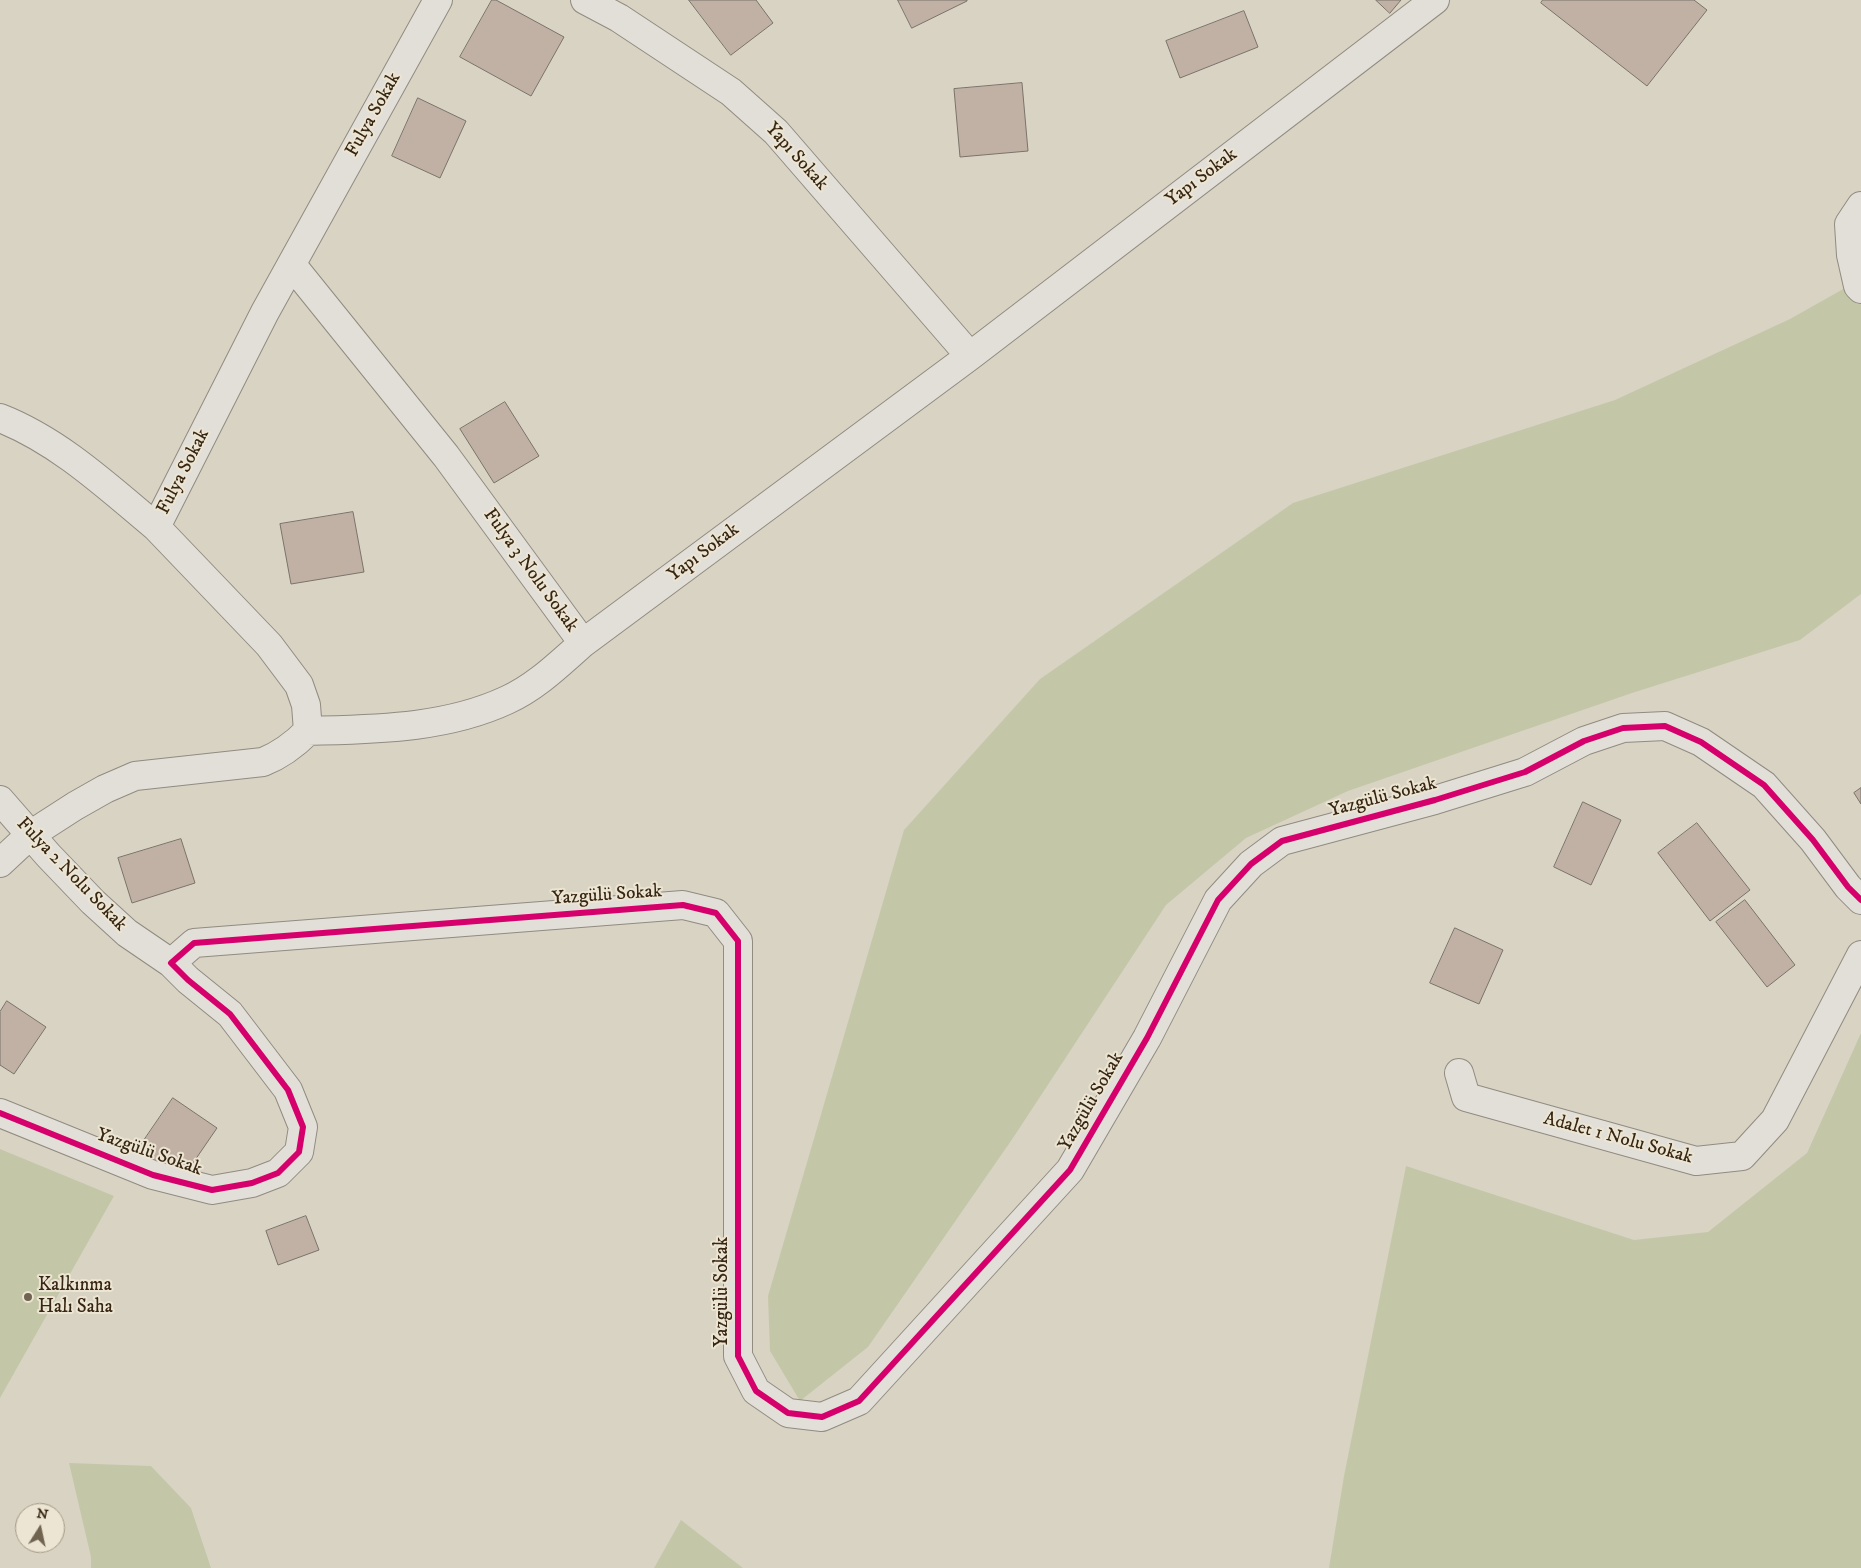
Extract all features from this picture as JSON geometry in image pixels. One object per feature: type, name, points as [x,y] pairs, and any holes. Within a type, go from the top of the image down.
[{"type":"street","name":"Fulya Sokak","points":[[308,731],[306,705],[299,685],[269,646],[156,527],[265,312],[438,0]]},
{"type":"street","name":"Yapı Sokak","points":[[585,0],[619,18],[731,92],[776,132],[970,356]]},
{"type":"street","name":"Yapı Sokak","points":[[583,643],[970,356],[1435,0]]},
{"type":"street","points":[[1861,206],[1849,224],[1851,254],[1858,286],[1861,289]]},
{"type":"street","name":"Fulya 3 Nolu Sokak","points":[[292,265],[446,456],[583,643],[537,682],[507,700],[469,714],[425,724],[308,731]]},
{"type":"street","points":[[0,418],[41,437],[96,477],[156,527]]},
{"type":"street","name":"Yazgülü Sokak","points":[[0,1113],[153,1175],[212,1190],[252,1183],[278,1173],[299,1152],[303,1127],[288,1090],[230,1014],[188,980],[171,962],[194,943],[683,905],[716,913],[738,941],[738,1356],[756,1391],[788,1414],[822,1417],[859,1401],[1070,1170],[1147,1038],[1218,900],[1251,864],[1282,841],[1435,800],[1525,772],[1584,741],[1623,728],[1665,726],[1701,742],[1764,785],[1813,840],[1848,887],[1861,900]]},
{"type":"street","points":[[0,864],[30,835],[105,789],[135,776],[263,762],[279,756],[308,731]]},
{"type":"street","name":"Fulya 2 Nolu Sokak","points":[[0,800],[30,835],[87,895],[127,933],[171,962]]},
{"type":"street","name":"Adalet 1 Nolu Sokak","points":[[1459,1073],[1466,1097],[1696,1161],[1742,1156],[1775,1120],[1861,954]]},
{"type":"green space","points":[[1861,279],[1861,594],[1800,640],[1632,693],[1348,791],[1246,838],[1166,905],[1013,1138],[868,1347],[800,1401],[770,1351],[768,1296],[904,830],[1040,679],[1293,503],[1615,400],[1790,319]]},
{"type":"green space","points":[[1861,1033],[1861,1568],[1329,1568],[1344,1476],[1406,1166],[1634,1240],[1708,1232],[1807,1153]]},
{"type":"green space","name":"Kalkınma Halı Saha","points":[[0,1149],[114,1196],[0,1398]]},
{"type":"green space","points":[[69,1463],[151,1466],[191,1508],[211,1568],[91,1568],[91,1557]]},
{"type":"green space","points":[[681,1520],[743,1568],[654,1568]]},
{"type":"building","points":[[492,0],[496,0],[564,37],[531,96],[460,57]]},
{"type":"building","points":[[689,0],[756,0],[773,23],[731,55]]},
{"type":"building","points":[[898,0],[967,0],[967,1],[912,28]]},
{"type":"building","points":[[1376,0],[1401,0],[1390,13]]},
{"type":"building","points":[[1543,0],[1694,0],[1707,10],[1647,86],[1541,3]]},
{"type":"building","points":[[1244,11],[1258,47],[1180,78],[1166,41]]},
{"type":"building","points":[[1022,83],[1028,151],[960,157],[954,89]]},
{"type":"building","points":[[418,98],[466,121],[440,178],[392,156]]},
{"type":"building","points":[[505,402],[539,456],[494,483],[460,429]]},
{"type":"building","points":[[353,512],[364,572],[291,584],[280,524]]},
{"type":"building","points":[[1861,788],[1861,804],[1854,793]]},
{"type":"building","points":[[1583,802],[1621,820],[1591,885],[1554,867]]},
{"type":"building","points":[[1697,823],[1750,890],[1710,921],[1658,853]]},
{"type":"building","points":[[181,839],[195,883],[132,903],[118,858]]},
{"type":"building","points":[[1745,900],[1795,965],[1767,987],[1716,922]]},
{"type":"building","points":[[1455,928],[1503,950],[1479,1004],[1430,983]]},
{"type":"building","points":[[7,1001],[46,1027],[14,1074],[0,1065],[0,1012]]},
{"type":"building","points":[[173,1098],[217,1128],[180,1182],[136,1152]]},
{"type":"building","points":[[306,1216],[319,1250],[278,1265],[266,1231]]},
{"type":"cycle path","points":[[0,1113],[153,1175],[212,1190],[252,1183],[278,1173],[299,1152],[303,1127],[288,1090],[230,1014],[188,980],[171,963],[194,943],[683,905],[716,913],[738,941],[738,1356],[756,1391],[788,1413],[822,1417],[859,1401],[1070,1170],[1147,1038],[1218,900],[1251,864],[1282,841],[1435,800],[1525,772],[1584,741],[1623,728],[1665,726],[1701,742],[1764,785],[1813,840],[1848,887],[1861,900]]},
{"type":"place","name":"Kalkınma Halı Saha","points":[[28,1297]]}]
